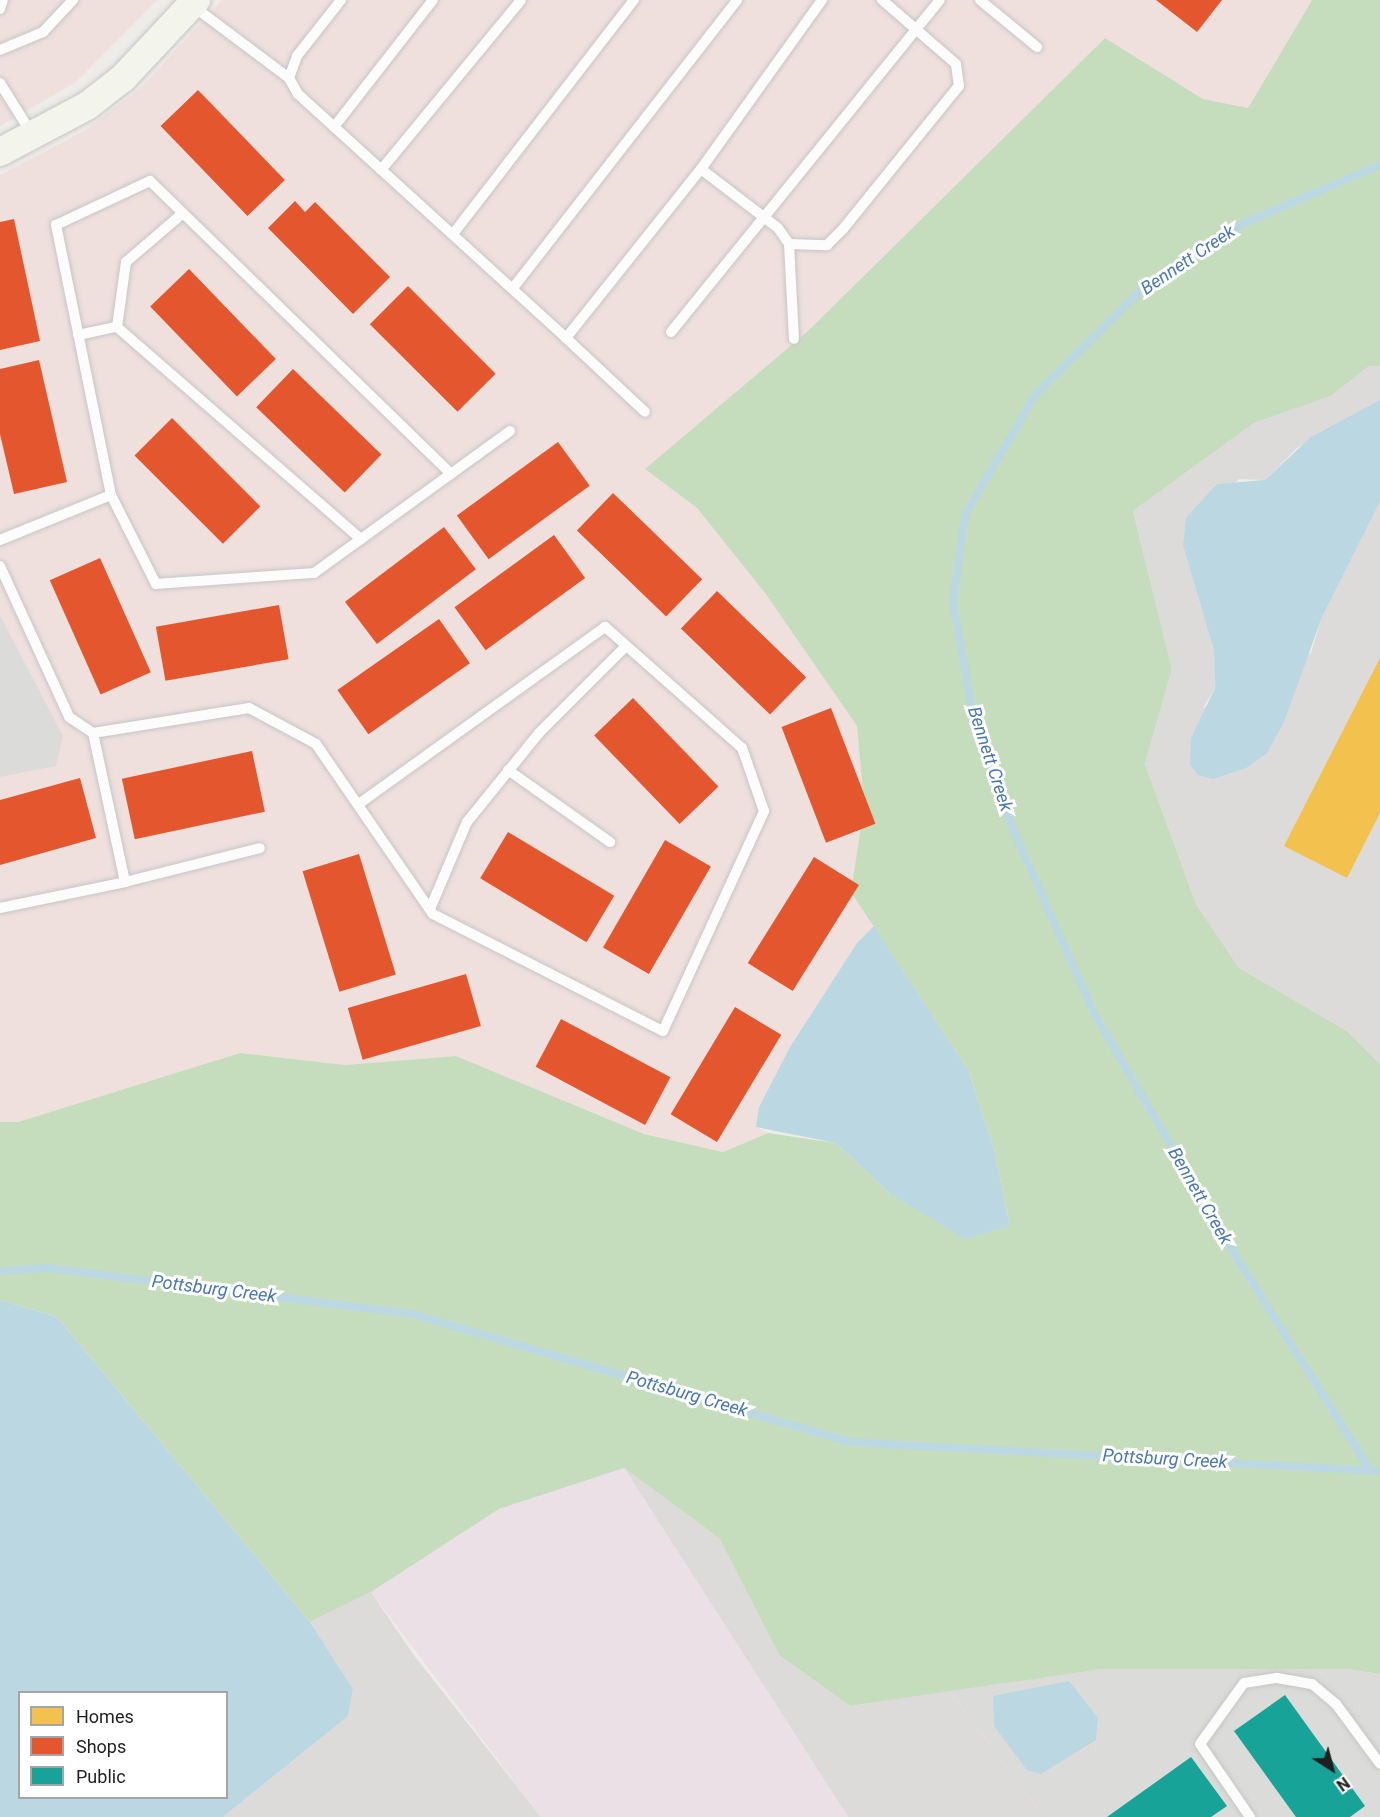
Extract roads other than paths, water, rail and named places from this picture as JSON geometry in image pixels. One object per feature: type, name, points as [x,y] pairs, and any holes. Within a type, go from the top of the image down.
[{"type":"main road","points":[[0,152],[34,136],[123,78],[194,3]]},
{"type":"lane","points":[[0,9],[3,0]]},
{"type":"lane","points":[[0,50],[43,32],[73,0]]},
{"type":"lane","points":[[289,78],[297,56],[341,0]]},
{"type":"lane","points":[[334,127],[433,0]]},
{"type":"lane","points":[[381,170],[521,0]]},
{"type":"lane","points":[[453,234],[634,0]]},
{"type":"lane","points":[[513,288],[737,0]]},
{"type":"lane","points":[[566,338],[701,169],[822,0]]},
{"type":"lane","points":[[789,244],[827,245],[959,86],[956,64],[918,27],[882,0]]},
{"type":"lane","points":[[671,332],[761,215],[940,0]]},
{"type":"lane","points":[[980,0],[1037,47]]},
{"type":"lane","points":[[194,3],[289,78],[334,127],[513,288],[645,412]]},
{"type":"lane","points":[[0,83],[34,136]]},
{"type":"lane","points":[[701,169],[761,215],[789,244],[794,339]]},
{"type":"lane","points":[[451,474],[150,181],[56,225],[111,495],[156,584],[314,573],[451,474],[510,431]]},
{"type":"lane","points":[[117,327],[126,262],[183,213]]},
{"type":"lane","points":[[78,335],[117,327]]},
{"type":"lane","points":[[117,327],[361,539]]},
{"type":"lane","points":[[0,540],[111,495]]},
{"type":"lane","points":[[0,566],[5,590],[69,717],[93,733],[249,708],[316,744],[360,803],[430,909],[663,1031],[764,811],[742,748],[605,627],[360,803]]},
{"type":"lane","points":[[430,909],[467,822],[508,770],[626,646]]},
{"type":"lane","points":[[93,733],[125,882]]},
{"type":"lane","points":[[508,770],[610,842]]},
{"type":"lane","points":[[0,908],[125,882],[260,848]]},
{"type":"lane","points":[[1250,1817],[1200,1744],[1244,1683],[1277,1678],[1312,1684],[1336,1704],[1380,1764]]},
{"type":"water","points":[[1380,400],[1380,502],[1322,617],[1284,722],[1267,753],[1246,768],[1213,779],[1198,775],[1190,765],[1191,738],[1215,688],[1214,651],[1183,546],[1186,518],[1217,484],[1265,480],[1311,437]]},
{"type":"water","points":[[874,926],[968,1070],[994,1149],[1010,1226],[965,1239],[889,1193],[836,1143],[756,1127],[759,1107],[790,1047],[857,943]]},
{"type":"water","points":[[0,1300],[57,1317],[310,1622],[353,1689],[348,1716],[223,1817],[0,1817]]},
{"type":"water","points":[[1069,1681],[1098,1718],[1096,1740],[1041,1774],[1027,1770],[994,1726],[993,1696]]},
{"type":"waterway","name":"Bennett Creek","points":[[1370,1470],[1234,1253],[1094,1013],[1014,832],[973,714],[953,602],[965,515],[1035,395],[1148,283],[1242,224],[1380,165]]},
{"type":"waterway","name":"Pottsburg Creek","points":[[0,1271],[48,1268],[412,1314],[849,1442],[1380,1471]]}]
